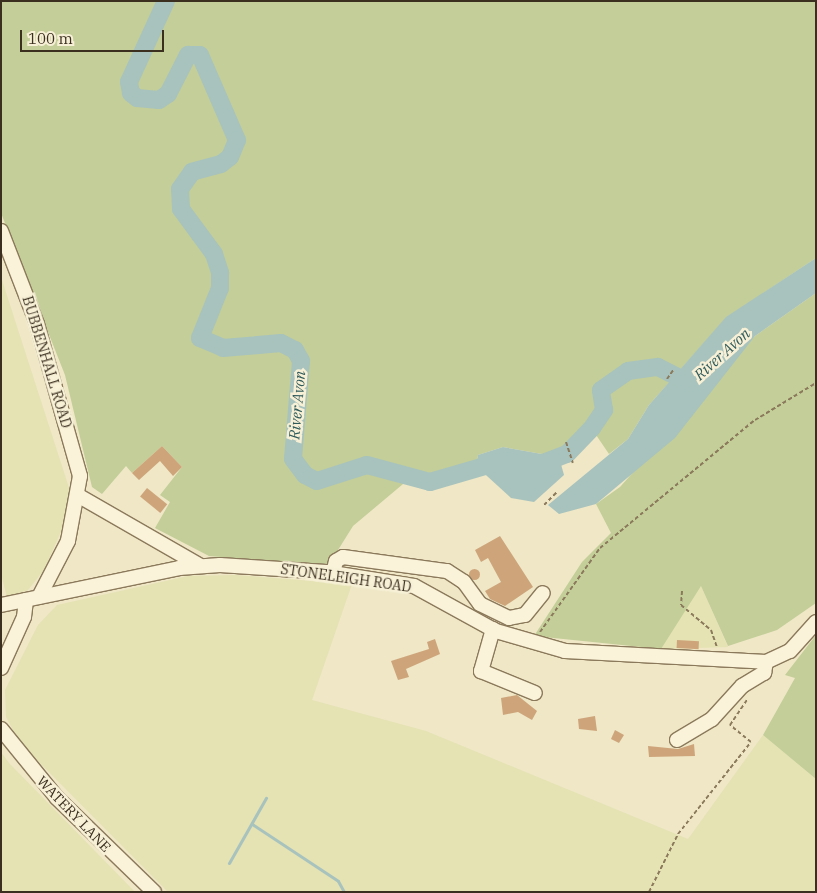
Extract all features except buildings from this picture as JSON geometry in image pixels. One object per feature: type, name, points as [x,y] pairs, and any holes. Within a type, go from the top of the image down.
[{"type":"street","name":"BUBBENHALL ROAD","points":[[1,231],[55,380],[80,476],[79,496],[68,541],[33,598]]},
{"type":"street","points":[[79,496],[199,565]]},
{"type":"street","points":[[333,573],[336,562],[343,557],[447,571],[464,582],[480,604],[509,618],[525,616],[543,594]]},
{"type":"street","name":"STONELEIGH ROAD","points":[[1,605],[199,565],[333,573],[414,586],[492,629],[564,651],[766,662],[790,651],[816,622]]},
{"type":"street","points":[[1,668],[33,598]]},
{"type":"street","points":[[492,629],[481,671],[535,693]]},
{"type":"street","points":[[677,740],[712,719],[742,686],[764,673],[766,662]]},
{"type":"street","name":"WATERY LANE","points":[[1,729],[57,798],[154,892]]},
{"type":"path","points":[[667,379],[674,369]]},
{"type":"path","points":[[536,633],[540,634],[600,548],[755,420],[816,383]]},
{"type":"path","points":[[566,442],[573,463]]},
{"type":"path","points":[[544,505],[557,492]]},
{"type":"path","points":[[682,591],[682,605],[711,630],[723,661]]},
{"type":"path","points":[[649,892],[678,834],[751,742],[730,725],[749,696]]},
{"type":"shaded area","points":[[1,277],[71,494],[63,527],[44,570],[28,590],[7,597],[1,574]]},
{"type":"shaded area","points":[[236,575],[352,584],[312,700],[426,731],[688,839],[763,735],[816,779],[816,892],[168,892],[20,743],[6,717],[5,690],[38,625],[57,605],[188,576]]},
{"type":"shaded area","points":[[701,586],[728,647],[661,649],[678,617]]},
{"type":"shaded area","points":[[1,752],[9,763],[135,892],[1,892]]},
{"type":"green space","points":[[1,1],[816,1],[816,258],[726,318],[649,405],[628,439],[609,454],[592,429],[559,457],[503,447],[478,455],[476,466],[430,482],[409,479],[353,526],[328,566],[209,556],[155,528],[170,502],[160,495],[182,467],[162,446],[132,473],[126,466],[102,494],[92,487],[65,375],[1,213]]},
{"type":"green space","points":[[816,293],[816,603],[777,630],[728,646],[701,586],[661,649],[534,636],[582,562],[611,533],[596,504],[620,487],[755,336]]},
{"type":"green space","points":[[816,635],[816,779],[763,735],[795,678],[785,675]]},
{"type":"water","points":[[816,258],[816,293],[755,336],[675,438],[596,504],[559,514],[548,505],[628,439],[649,405],[726,317]]},
{"type":"water","points":[[503,447],[559,457],[564,475],[534,502],[511,498],[476,466],[478,455]]},
{"type":"waterway","name":"River Avon","points":[[166,1],[129,82],[131,93],[137,98],[159,100],[168,94],[188,55],[200,55],[237,140],[230,157],[221,164],[192,172],[180,189],[181,209],[214,254],[220,273],[220,288],[200,338],[223,348],[281,343],[295,350],[301,361],[293,459],[305,475],[317,481],[367,465],[430,482],[499,462]]},
{"type":"waterway","name":"River Avon","points":[[538,465],[567,454],[592,428],[604,410],[601,390],[628,371],[658,367],[690,383],[696,378]]},
{"type":"waterway","points":[[229,863],[266,798]]},
{"type":"waterway","points":[[252,824],[338,881],[344,892]]}]
